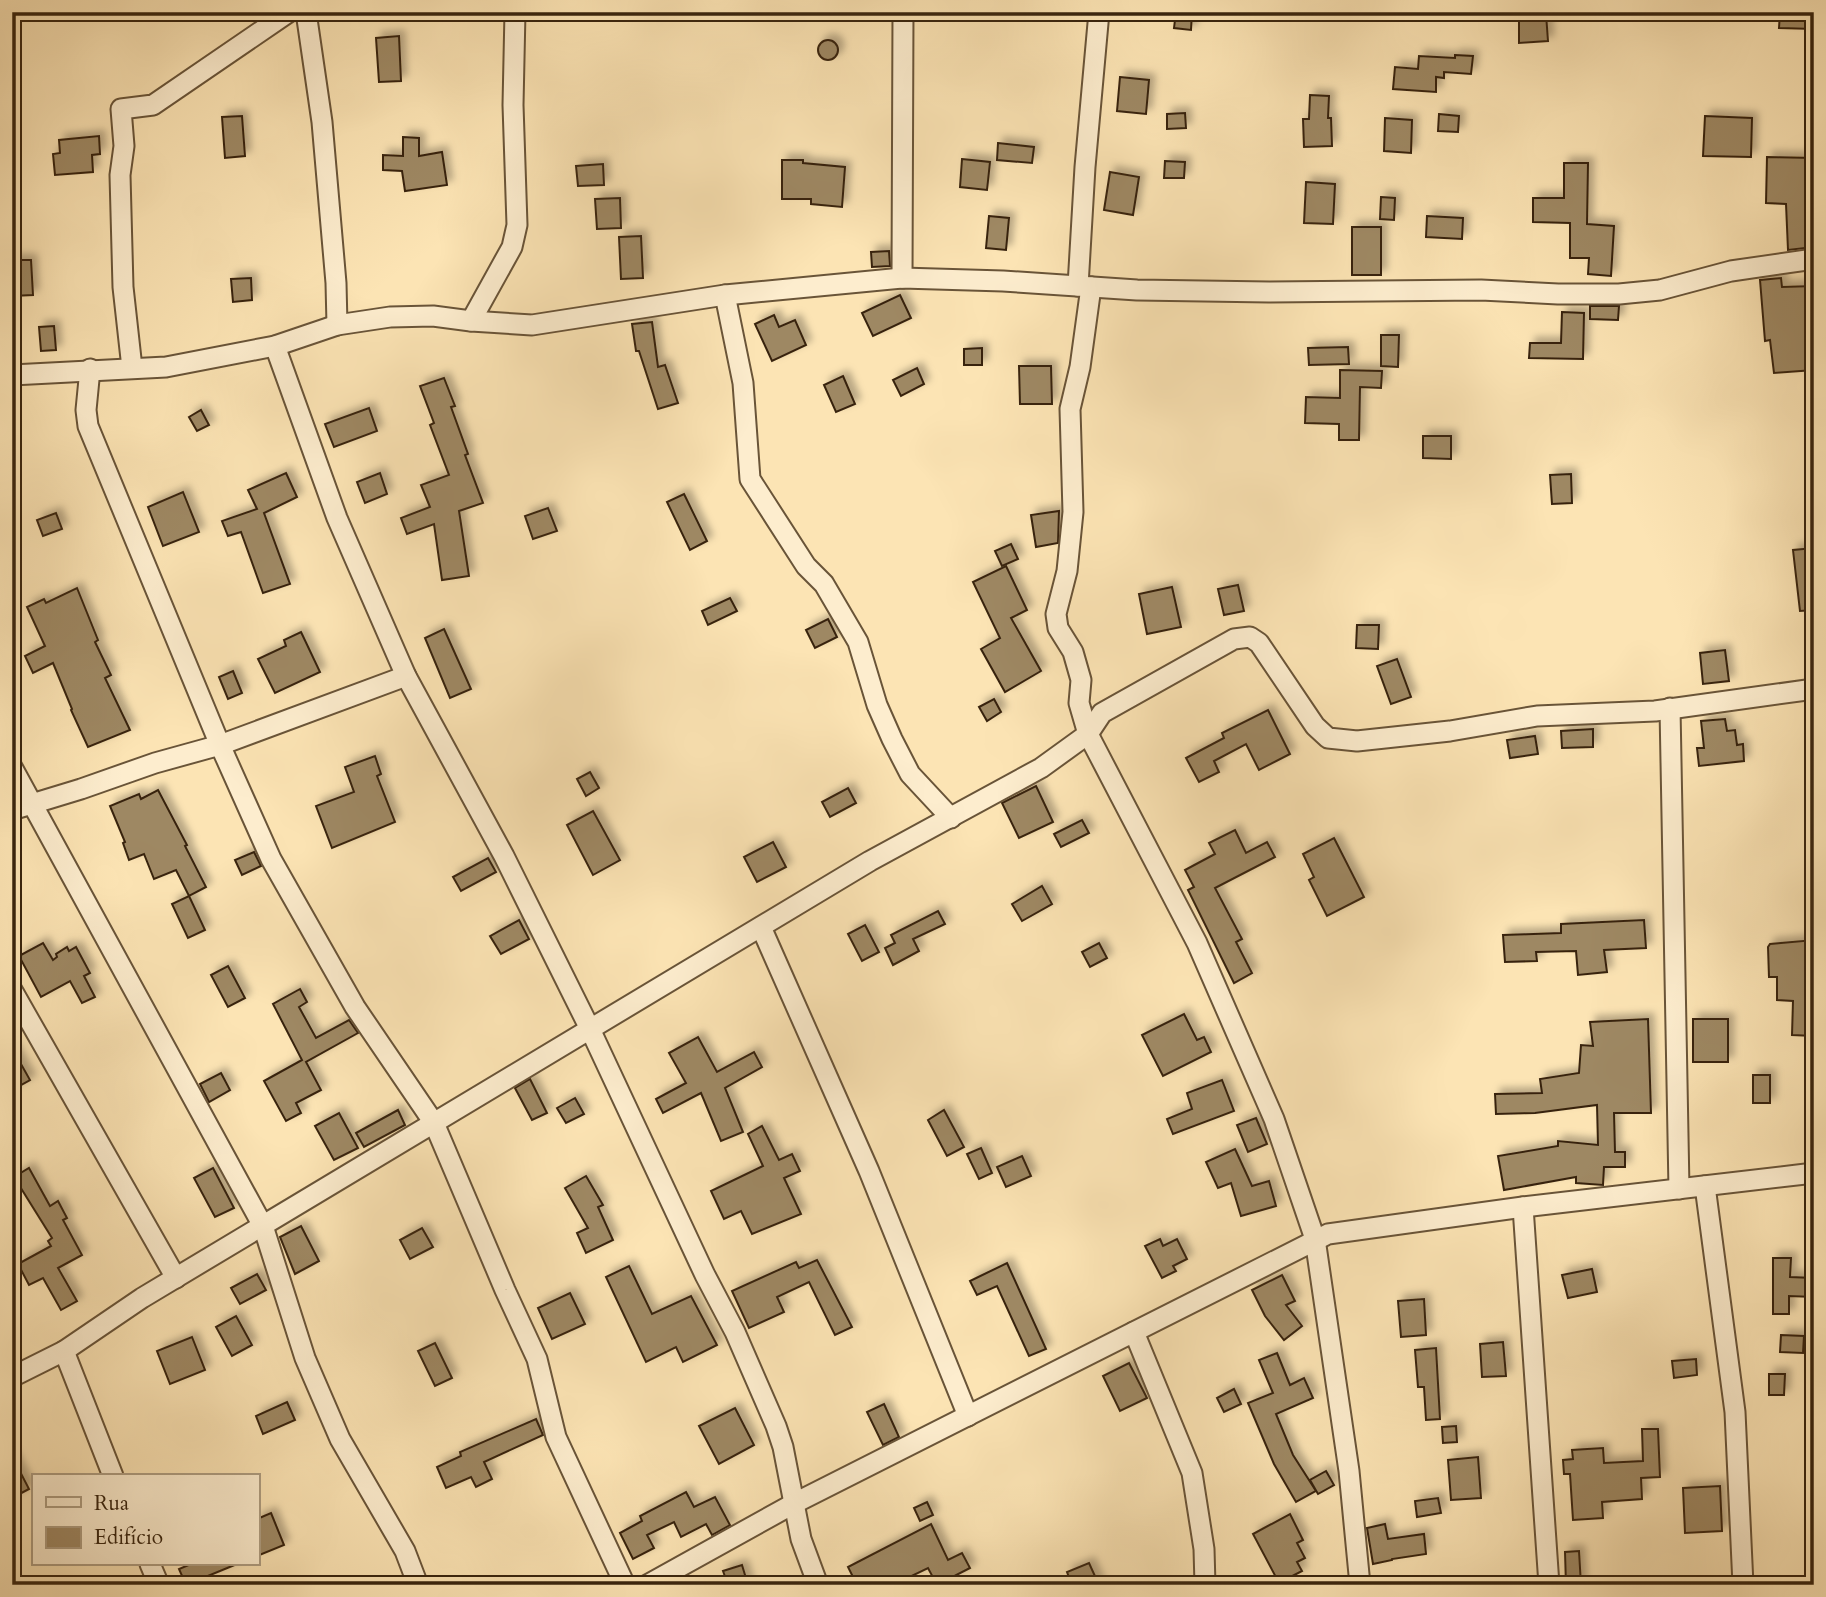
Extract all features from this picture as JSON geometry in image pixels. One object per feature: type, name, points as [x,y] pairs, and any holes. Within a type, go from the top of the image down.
[{"type":"street","points":[[132,368],[123,287],[120,175],[124,146],[121,109],[153,105],[289,12]]},
{"type":"street","points":[[306,12],[323,122],[337,283],[337,325]]},
{"type":"street","points":[[471,321],[512,247],[516,225],[513,105],[515,12]]},
{"type":"street","points":[[902,278],[903,12]]},
{"type":"street","points":[[1098,12],[1085,167],[1085,286],[1080,368],[1070,408],[1073,512],[1067,571],[1056,614],[1058,628],[1073,652],[1080,680],[1079,703],[1088,734],[1197,943],[1274,1119],[1315,1239],[1349,1471],[1360,1585]]},
{"type":"street","points":[[12,375],[166,367],[275,346],[337,325],[390,317],[433,316],[531,326],[725,295],[902,278],[1231,292],[1481,290],[1619,294],[1660,290],[1731,271],[1814,259]]},
{"type":"street","points":[[725,295],[743,383],[750,479],[806,566],[824,584],[858,642],[877,705],[910,774],[951,818]]},
{"type":"street","points":[[275,346],[337,518],[406,676],[504,856],[590,1029],[705,1275],[735,1332],[783,1447],[801,1539],[818,1585]]},
{"type":"street","points":[[90,369],[86,410],[88,426],[220,745],[271,859],[313,935],[355,1007],[434,1123],[537,1360],[556,1437],[625,1585]]},
{"type":"street","points":[[14,1371],[64,1351],[142,1298],[870,861],[1041,768],[1088,734],[1102,713],[1234,639],[1250,637],[1259,643],[1315,726],[1328,738],[1357,741],[1450,731],[1537,716],[1670,708],[1814,689]]},
{"type":"street","points":[[12,810],[155,763],[220,745],[406,676]]},
{"type":"street","points":[[1670,708],[1679,1189]]},
{"type":"street","points":[[12,766],[263,1226],[305,1358],[340,1439],[405,1551],[418,1585]]},
{"type":"street","points":[[761,927],[869,1171],[968,1416]]},
{"type":"street","points":[[12,990],[176,1278]]},
{"type":"street","points":[[648,1585],[793,1504],[1328,1234],[1523,1207],[1814,1172]]},
{"type":"street","points":[[1705,1186],[1735,1412],[1744,1585]]},
{"type":"street","points":[[1523,1207],[1549,1585]]},
{"type":"street","points":[[1134,1332],[1192,1473],[1204,1549],[1205,1585]]},
{"type":"street","points":[[64,1351],[112,1474]]},
{"type":"street","points":[[151,1566],[159,1585]]},
{"type":"building","points":[[1176,12],[1192,12],[1191,30],[1174,28]]},
{"type":"building","points":[[1780,12],[1814,12],[1814,29],[1779,28]]},
{"type":"building","points":[[1519,14],[1546,14],[1548,41],[1519,43]]},
{"type":"building","points":[[399,36],[401,81],[379,82],[376,38]]},
{"type":"building","points":[[828,40],[835,43],[838,50],[835,57],[828,60],[821,57],[818,50],[821,43]]},
{"type":"building","points":[[1455,55],[1473,56],[1471,74],[1444,72],[1444,78],[1436,77],[1436,92],[1393,89],[1395,67],[1418,69],[1419,56],[1455,58]]},
{"type":"building","points":[[1120,77],[1149,80],[1146,114],[1117,111]]},
{"type":"building","points":[[1310,95],[1329,96],[1328,118],[1331,118],[1332,146],[1304,147],[1303,119],[1309,119]]},
{"type":"building","points":[[1185,113],[1186,128],[1167,129],[1167,114]]},
{"type":"building","points":[[1439,114],[1459,116],[1458,132],[1438,131]]},
{"type":"building","points":[[242,116],[245,156],[225,158],[222,117]]},
{"type":"building","points":[[1705,116],[1752,118],[1751,157],[1703,156]]},
{"type":"building","points":[[1385,118],[1412,120],[1411,153],[1384,151]]},
{"type":"building","points":[[99,136],[100,154],[92,155],[93,172],[55,175],[53,154],[60,153],[59,140]]},
{"type":"building","points":[[403,137],[419,138],[419,156],[442,152],[447,185],[405,191],[402,171],[383,170],[383,155],[403,156]]},
{"type":"building","points":[[998,143],[1034,147],[1032,163],[997,160]]},
{"type":"building","points":[[1767,157],[1814,158],[1814,247],[1788,250],[1786,204],[1766,203]]},
{"type":"building","points":[[962,159],[990,162],[987,190],[960,187]]},
{"type":"building","points":[[782,160],[803,160],[803,163],[845,167],[842,207],[811,204],[811,199],[782,199]]},
{"type":"building","points":[[1165,161],[1185,162],[1184,178],[1164,178]]},
{"type":"building","points":[[1564,163],[1588,163],[1587,224],[1614,226],[1611,276],[1588,274],[1589,258],[1570,258],[1570,223],[1533,222],[1533,198],[1564,198]]},
{"type":"building","points":[[603,164],[604,185],[578,186],[576,166]]},
{"type":"building","points":[[1110,172],[1139,177],[1133,215],[1104,210]]},
{"type":"building","points":[[1306,182],[1335,184],[1333,224],[1304,223]]},
{"type":"building","points":[[1381,197],[1395,198],[1394,220],[1380,219]]},
{"type":"building","points":[[620,198],[621,228],[597,229],[595,199]]},
{"type":"building","points":[[989,216],[1009,218],[1006,250],[986,248]]},
{"type":"building","points":[[1427,216],[1463,218],[1462,239],[1426,237]]},
{"type":"building","points":[[1352,227],[1381,227],[1381,275],[1352,275]]},
{"type":"building","points":[[641,236],[643,278],[621,279],[619,237]]},
{"type":"building","points":[[889,251],[890,266],[872,267],[871,252]]},
{"type":"building","points":[[12,260],[31,260],[33,295],[12,296]]},
{"type":"building","points":[[251,278],[252,300],[233,302],[231,279]]},
{"type":"building","points":[[1781,278],[1782,287],[1814,286],[1814,370],[1774,373],[1770,340],[1765,341],[1760,280]]},
{"type":"building","points":[[900,295],[911,318],[873,336],[862,313]]},
{"type":"building","points":[[1590,306],[1619,306],[1618,320],[1590,319]]},
{"type":"building","points":[[1562,312],[1584,313],[1583,359],[1529,358],[1530,343],[1561,343]]},
{"type":"building","points":[[774,315],[779,327],[795,320],[806,345],[772,361],[755,324]]},
{"type":"building","points":[[652,322],[658,367],[665,365],[678,403],[658,409],[639,351],[636,351],[632,324]]},
{"type":"building","points":[[54,326],[56,350],[41,351],[39,327]]},
{"type":"building","points":[[1381,335],[1399,335],[1398,367],[1381,366]]},
{"type":"building","points":[[1348,347],[1349,364],[1309,365],[1308,348]]},
{"type":"building","points":[[982,348],[982,365],[964,365],[964,349]]},
{"type":"building","points":[[1019,366],[1051,366],[1052,404],[1020,404]]},
{"type":"building","points":[[917,368],[924,384],[901,396],[893,380]]},
{"type":"building","points":[[1340,370],[1382,371],[1381,388],[1360,387],[1359,440],[1339,440],[1339,424],[1305,423],[1306,397],[1340,398]]},
{"type":"building","points":[[843,376],[855,404],[836,412],[824,385]]},
{"type":"building","points":[[444,378],[455,406],[451,407],[468,454],[465,455],[483,503],[459,511],[469,576],[442,580],[434,524],[407,534],[401,518],[430,507],[421,485],[449,475],[430,425],[434,423],[420,386]]},
{"type":"building","points":[[369,408],[377,431],[334,447],[325,424]]},
{"type":"building","points":[[201,410],[209,425],[197,431],[189,417]]},
{"type":"building","points":[[1423,436],[1451,436],[1451,459],[1423,458]]},
{"type":"building","points":[[286,473],[297,497],[264,513],[290,584],[263,593],[241,532],[228,536],[222,521],[257,509],[248,490]]},
{"type":"building","points":[[380,473],[387,494],[365,503],[357,482]]},
{"type":"building","points":[[1571,474],[1572,503],[1552,504],[1550,475]]},
{"type":"building","points":[[183,492],[199,532],[163,546],[148,507]]},
{"type":"building","points":[[684,494],[707,541],[690,550],[667,502]]},
{"type":"building","points":[[548,508],[557,531],[533,539],[525,516]]},
{"type":"building","points":[[1059,511],[1058,543],[1036,547],[1031,515]]},
{"type":"building","points":[[56,513],[62,529],[43,536],[37,520]]},
{"type":"building","points":[[1011,544],[1018,559],[1002,566],[995,551]]},
{"type":"building","points":[[1814,548],[1814,610],[1800,611],[1793,550]]},
{"type":"building","points":[[1006,566],[1027,610],[1011,618],[1041,671],[1005,692],[981,649],[1000,638],[973,582]]},
{"type":"building","points":[[1238,585],[1244,611],[1224,615],[1218,589]]},
{"type":"building","points":[[1172,587],[1181,627],[1147,634],[1139,594]]},
{"type":"building","points":[[77,588],[98,640],[95,642],[111,675],[105,678],[130,730],[88,747],[53,663],[33,673],[25,656],[45,646],[27,607],[44,599],[46,603]]},
{"type":"building","points":[[730,598],[737,611],[708,625],[702,611]]},
{"type":"building","points":[[828,619],[837,637],[815,648],[806,630]]},
{"type":"building","points":[[1357,625],[1379,625],[1378,649],[1356,648]]},
{"type":"building","points":[[444,629],[471,689],[450,698],[425,638]]},
{"type":"building","points":[[301,632],[320,672],[275,693],[258,659],[286,646],[284,640]]},
{"type":"building","points":[[1725,650],[1729,681],[1703,684],[1700,653]]},
{"type":"building","points":[[1397,659],[1411,697],[1391,704],[1377,666]]},
{"type":"building","points":[[233,671],[242,693],[228,699],[219,677]]},
{"type":"building","points":[[994,699],[1001,712],[987,721],[979,707]]},
{"type":"building","points":[[1268,710],[1290,754],[1259,770],[1246,744],[1214,761],[1219,772],[1199,782],[1186,758],[1224,738],[1222,733]]},
{"type":"building","points":[[1725,719],[1727,731],[1735,730],[1737,745],[1743,744],[1744,761],[1699,766],[1697,748],[1704,748],[1701,721]]},
{"type":"building","points":[[1593,729],[1593,747],[1562,748],[1561,731]]},
{"type":"building","points":[[1535,736],[1538,754],[1510,758],[1507,740]]},
{"type":"building","points":[[375,756],[381,774],[377,776],[395,822],[332,848],[316,806],[354,792],[345,767]]},
{"type":"building","points":[[590,772],[599,788],[586,796],[577,779]]},
{"type":"building","points":[[1036,786],[1053,822],[1019,838],[1002,803]]},
{"type":"building","points":[[848,788],[856,803],[830,817],[822,802]]},
{"type":"building","points":[[158,790],[206,887],[189,896],[176,870],[154,879],[144,854],[129,860],[123,843],[125,842],[110,806],[139,794],[141,799]]},
{"type":"building","points":[[593,811],[620,860],[593,875],[567,825]]},
{"type":"building","points":[[1082,820],[1089,833],[1061,847],[1054,834]]},
{"type":"building","points":[[1235,830],[1246,853],[1267,842],[1275,857],[1215,888],[1242,939],[1236,942],[1252,973],[1234,983],[1188,890],[1194,887],[1185,870],[1215,854],[1209,843]]},
{"type":"building","points":[[1334,838],[1364,897],[1327,916],[1309,880],[1314,877],[1303,854]]},
{"type":"building","points":[[773,842],[786,867],[757,882],[744,857]]},
{"type":"building","points":[[254,852],[261,866],[242,875],[235,860]]},
{"type":"building","points":[[488,858],[496,872],[461,891],[453,877]]},
{"type":"building","points":[[1042,886],[1052,904],[1022,921],[1012,904]]},
{"type":"building","points":[[189,896],[205,930],[188,938],[172,904]]},
{"type":"building","points":[[938,911],[945,924],[913,939],[919,951],[893,965],[885,948],[895,943],[891,935]]},
{"type":"building","points":[[519,920],[529,939],[501,954],[490,936]]},
{"type":"building","points":[[1644,920],[1646,948],[1604,950],[1607,972],[1578,975],[1576,951],[1536,952],[1537,961],[1505,962],[1503,935],[1561,933],[1561,924]]},
{"type":"building","points":[[865,925],[879,952],[862,961],[848,934]]},
{"type":"building","points":[[1814,940],[1814,1036],[1792,1035],[1793,1001],[1777,1000],[1777,977],[1769,977],[1768,947],[1770,944]]},
{"type":"building","points":[[43,943],[53,960],[57,957],[56,954],[67,947],[69,951],[76,947],[90,973],[84,976],[95,997],[82,1003],[70,981],[41,997],[19,956]]},
{"type":"building","points":[[1099,943],[1107,958],[1090,967],[1082,952]]},
{"type":"building","points":[[228,966],[245,998],[228,1007],[211,975]]},
{"type":"building","points":[[300,989],[307,1002],[299,1007],[316,1038],[349,1020],[358,1033],[306,1062],[321,1090],[296,1103],[301,1113],[286,1121],[264,1081],[302,1060],[273,1004]]},
{"type":"building","points":[[1184,1014],[1197,1040],[1204,1037],[1211,1052],[1163,1076],[1142,1035]]},
{"type":"building","points":[[1648,1019],[1651,1113],[1614,1113],[1615,1152],[1625,1152],[1625,1167],[1604,1167],[1603,1185],[1576,1183],[1576,1177],[1504,1190],[1498,1156],[1558,1146],[1558,1141],[1598,1145],[1597,1105],[1535,1113],[1496,1114],[1495,1094],[1542,1093],[1540,1079],[1579,1073],[1581,1045],[1593,1046],[1590,1022]]},
{"type":"building","points":[[1693,1019],[1728,1019],[1728,1062],[1693,1062]]},
{"type":"building","points":[[698,1037],[717,1072],[754,1052],[762,1067],[725,1088],[743,1132],[721,1141],[701,1093],[663,1113],[656,1099],[686,1083],[669,1053]]},
{"type":"building","points":[[12,1048],[30,1080],[12,1090]]},
{"type":"building","points":[[221,1073],[230,1090],[209,1102],[200,1084]]},
{"type":"building","points":[[1753,1075],[1770,1075],[1770,1103],[1753,1103]]},
{"type":"building","points":[[530,1079],[547,1113],[532,1120],[515,1088]]},
{"type":"building","points":[[1222,1080],[1234,1111],[1173,1134],[1167,1119],[1192,1109],[1187,1093]]},
{"type":"building","points":[[575,1098],[584,1114],[566,1123],[557,1108]]},
{"type":"building","points":[[398,1110],[405,1125],[364,1147],[356,1133]]},
{"type":"building","points":[[944,1110],[964,1147],[947,1156],[928,1120]]},
{"type":"building","points":[[339,1113],[358,1148],[334,1160],[315,1126]]},
{"type":"building","points":[[1256,1118],[1267,1144],[1248,1152],[1237,1125]]},
{"type":"building","points":[[762,1126],[779,1160],[792,1154],[800,1171],[784,1178],[801,1214],[752,1234],[741,1211],[724,1219],[711,1191],[763,1166],[748,1134]]},
{"type":"building","points":[[981,1148],[992,1173],[979,1179],[967,1154]]},
{"type":"building","points":[[1235,1149],[1252,1186],[1269,1181],[1276,1206],[1241,1216],[1231,1183],[1218,1188],[1206,1162]]},
{"type":"building","points":[[1022,1156],[1031,1176],[1006,1187],[997,1167]]},
{"type":"building","points":[[29,1168],[50,1206],[58,1201],[67,1218],[63,1220],[82,1255],[58,1268],[77,1301],[61,1310],[43,1278],[29,1285],[18,1264],[51,1246],[48,1241],[52,1238],[14,1177]]},
{"type":"building","points":[[213,1168],[234,1208],[215,1217],[194,1178]]},
{"type":"building","points":[[586,1176],[603,1205],[598,1207],[613,1240],[586,1253],[577,1233],[588,1228],[565,1188]]},
{"type":"building","points":[[301,1226],[319,1261],[295,1274],[280,1237]]},
{"type":"building","points":[[422,1228],[433,1247],[410,1259],[400,1240]]},
{"type":"building","points":[[1160,1239],[1163,1246],[1177,1239],[1187,1259],[1173,1266],[1176,1271],[1162,1278],[1145,1246]]},
{"type":"building","points":[[1773,1258],[1791,1258],[1790,1277],[1814,1278],[1814,1297],[1789,1296],[1789,1314],[1773,1314]]},
{"type":"building","points":[[817,1260],[852,1327],[835,1335],[809,1282],[777,1297],[784,1312],[749,1328],[732,1291],[796,1262],[799,1268]]},
{"type":"building","points":[[1007,1263],[1046,1349],[1029,1356],[997,1286],[977,1295],[970,1281]]},
{"type":"building","points":[[629,1266],[652,1314],[691,1296],[717,1345],[683,1362],[676,1347],[646,1362],[606,1277]]},
{"type":"building","points":[[1592,1269],[1597,1292],[1568,1298],[1562,1275]]},
{"type":"building","points":[[257,1274],[266,1290],[240,1304],[231,1288]]},
{"type":"building","points":[[1282,1275],[1295,1301],[1286,1305],[1302,1326],[1284,1340],[1265,1316],[1252,1290]]},
{"type":"building","points":[[570,1293],[585,1324],[552,1339],[538,1308]]},
{"type":"building","points":[[1424,1299],[1426,1335],[1401,1337],[1398,1301]]},
{"type":"building","points":[[236,1316],[252,1345],[232,1356],[216,1327]]},
{"type":"building","points":[[1781,1335],[1804,1336],[1803,1353],[1780,1352]]},
{"type":"building","points":[[192,1337],[205,1370],[170,1384],[157,1351]]},
{"type":"building","points":[[1503,1342],[1506,1376],[1482,1377],[1480,1344]]},
{"type":"building","points":[[435,1343],[452,1378],[435,1386],[418,1351]]},
{"type":"building","points":[[1436,1348],[1440,1419],[1426,1420],[1424,1387],[1418,1387],[1415,1350]]},
{"type":"building","points":[[1277,1353],[1290,1385],[1304,1378],[1313,1398],[1276,1414],[1293,1455],[1316,1491],[1296,1502],[1274,1464],[1248,1403],[1273,1393],[1259,1360]]},
{"type":"building","points":[[1696,1359],[1697,1375],[1674,1378],[1672,1361]]},
{"type":"building","points":[[1129,1363],[1147,1398],[1120,1411],[1103,1376]]},
{"type":"building","points":[[1769,1374],[1785,1374],[1784,1395],[1769,1395]]},
{"type":"building","points":[[1234,1389],[1241,1404],[1224,1412],[1217,1398]]},
{"type":"building","points":[[287,1402],[295,1420],[263,1434],[256,1416]]},
{"type":"building","points":[[884,1404],[899,1437],[883,1445],[867,1412]]},
{"type":"building","points":[[735,1408],[754,1445],[719,1464],[699,1426]]},
{"type":"building","points":[[536,1419],[543,1435],[484,1462],[492,1479],[476,1487],[471,1477],[446,1488],[437,1467],[461,1456],[460,1452]]},
{"type":"building","points":[[1456,1426],[1457,1442],[1443,1443],[1442,1427]]},
{"type":"building","points":[[1642,1429],[1658,1429],[1660,1477],[1641,1478],[1642,1499],[1602,1502],[1603,1518],[1573,1520],[1570,1474],[1564,1474],[1563,1460],[1573,1459],[1572,1450],[1603,1448],[1604,1463],[1643,1461]]},
{"type":"building","points":[[12,1456],[29,1489],[12,1498]]},
{"type":"building","points":[[1478,1457],[1481,1498],[1451,1500],[1448,1460]]},
{"type":"building","points":[[1326,1471],[1334,1485],[1318,1494],[1310,1480]]},
{"type":"building","points":[[1720,1486],[1722,1531],[1685,1533],[1683,1488]]},
{"type":"building","points":[[686,1492],[694,1507],[715,1497],[730,1525],[712,1535],[706,1524],[681,1537],[674,1522],[647,1535],[654,1548],[633,1559],[620,1533],[642,1521],[640,1516]]},
{"type":"building","points":[[1438,1498],[1441,1513],[1417,1517],[1415,1501]]},
{"type":"building","points":[[927,1502],[933,1515],[920,1521],[914,1508]]},
{"type":"building","points":[[271,1513],[284,1545],[259,1555],[259,1518]]},
{"type":"building","points":[[1290,1514],[1303,1540],[1297,1543],[1305,1558],[1297,1562],[1302,1571],[1279,1583],[1253,1534]]},
{"type":"building","points":[[931,1524],[948,1560],[962,1553],[970,1568],[937,1585],[928,1568],[893,1585],[857,1585],[848,1567]]},
{"type":"building","points":[[1385,1524],[1388,1539],[1424,1534],[1426,1554],[1373,1564],[1367,1528]]},
{"type":"building","points":[[1579,1551],[1581,1585],[1566,1585],[1565,1552]]},
{"type":"building","points":[[1089,1563],[1099,1585],[1072,1585],[1067,1572]]},
{"type":"building","points":[[742,1565],[748,1585],[728,1585],[723,1571]]},
{"type":"building","points":[[186,1566],[232,1566],[186,1585],[179,1569]]}]
